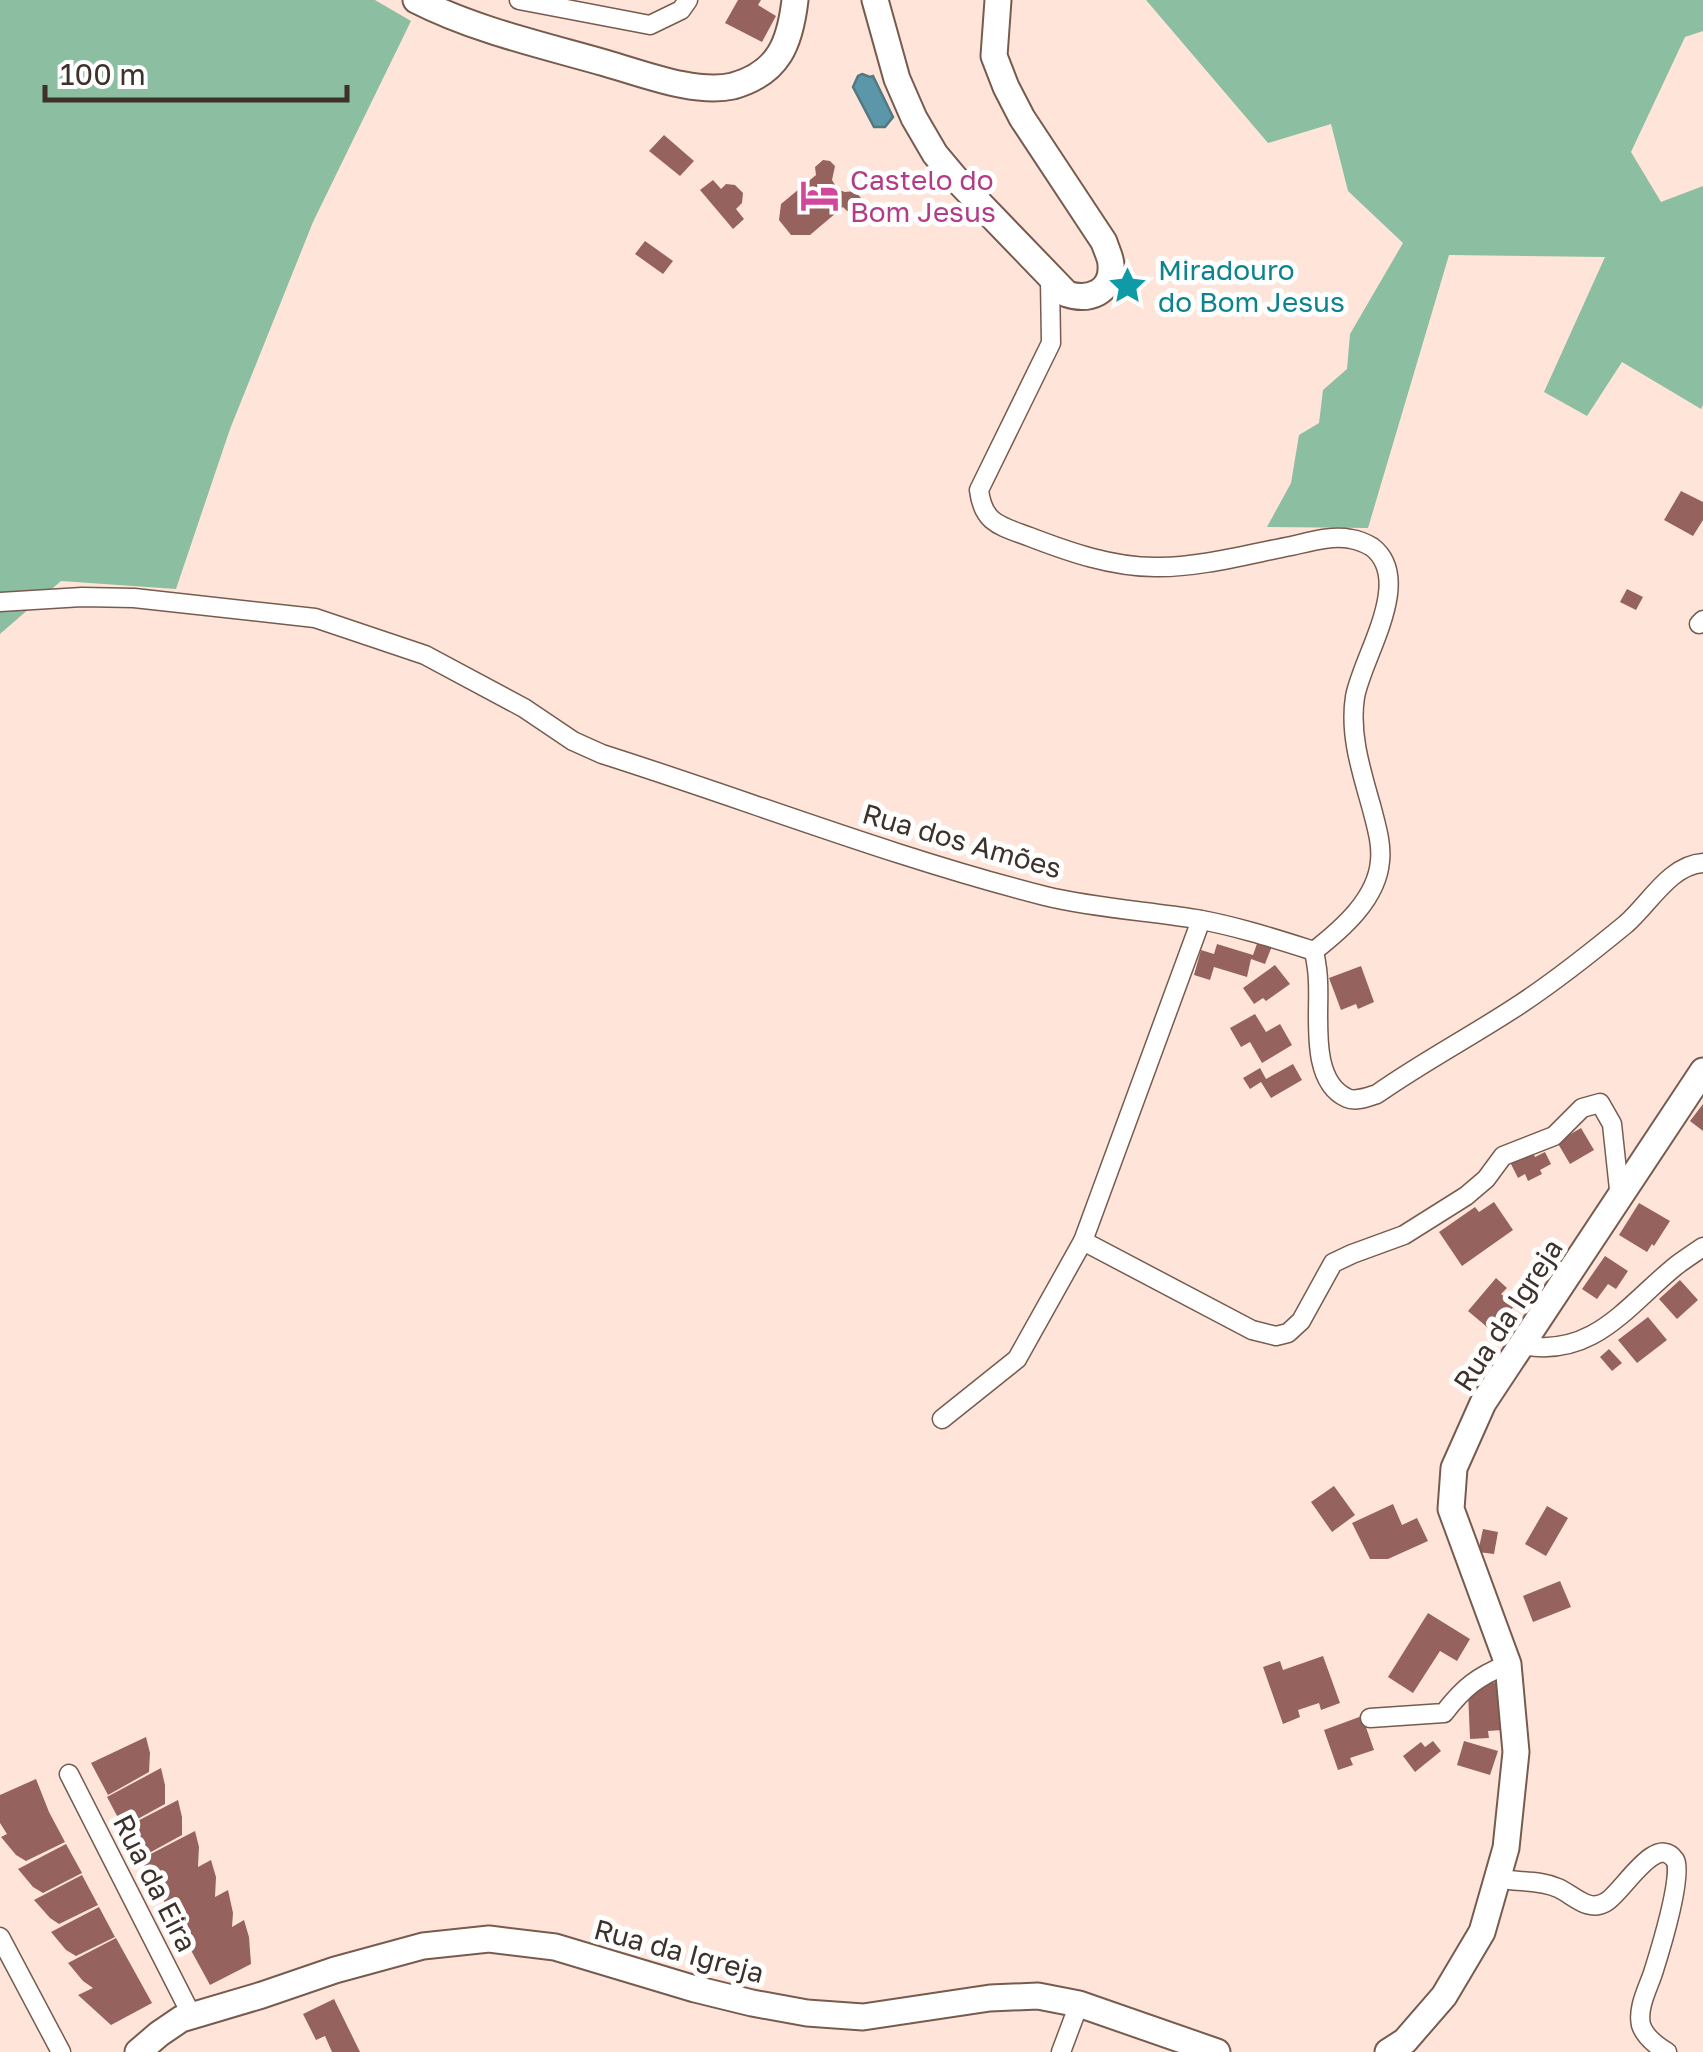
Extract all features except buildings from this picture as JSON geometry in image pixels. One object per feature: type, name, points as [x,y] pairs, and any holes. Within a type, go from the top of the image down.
[{"type":"street","points":[[416,0],[440,12],[534,43],[711,88],[750,79],[782,52],[792,27],[795,0]]},
{"type":"street","points":[[519,0],[650,25],[681,10],[688,0]]},
{"type":"street","points":[[875,0],[897,78],[935,154],[1066,294],[1092,296],[1110,281],[1112,263],[1104,242],[1022,118],[1006,87],[994,56],[998,0]]},
{"type":"street","points":[[1050,279],[1051,343],[978,490],[981,507],[990,520],[1061,549],[1104,561],[1156,567],[1351,538],[1370,546],[1382,559],[1389,580],[1386,604],[1355,696],[1354,729],[1378,835],[1380,862],[1363,904],[1314,951],[1318,1036],[1322,1063],[1332,1086],[1348,1099],[1377,1094],[1578,964],[1622,927],[1676,872],[1703,862]]},
{"type":"street","name":"Rua dos Amões","points":[[0,602],[82,596],[134,598],[315,618],[424,655],[602,754],[870,844],[973,876],[1089,905],[1201,920],[1314,951]]},
{"type":"street","points":[[942,1419],[1017,1359],[1083,1241],[1201,920]]},
{"type":"street","name":"Rua da Igreja","points":[[1388,2052],[1405,2041],[1444,1996],[1482,1932],[1506,1848],[1516,1752],[1508,1664],[1451,1509],[1454,1468],[1483,1403],[1703,1071]]},
{"type":"street","points":[[1083,1241],[1252,1330],[1276,1336],[1301,1321],[1333,1263],[1404,1234],[1466,1196],[1486,1179],[1503,1156],[1554,1136],[1582,1108],[1600,1103],[1612,1124],[1620,1199]]},
{"type":"street","points":[[1522,1345],[1560,1347],[1582,1340],[1608,1325],[1703,1247]]},
{"type":"street","points":[[1370,1718],[1444,1713],[1466,1686],[1508,1664]]},
{"type":"street","name":"Rua da Eira","points":[[70,1774],[192,2016]]},
{"type":"street","points":[[1497,1878],[1556,1886],[1595,1907],[1620,1891],[1655,1853],[1673,1857],[1677,1865],[1676,1886],[1640,2022],[1652,2042],[1667,2052]]},
{"type":"street","points":[[0,1937],[62,2052]]},
{"type":"street","name":"Rua da Igreja","points":[[138,2052],[182,2019],[423,1946],[490,1938],[555,1948],[714,1994],[807,2012],[862,2017],[990,1998],[1038,1996],[1080,2004],[1217,2052]]},
{"type":"street","points":[[1061,2052],[1080,2004]]},
{"type":"green space","points":[[0,0],[375,0],[411,21],[313,222],[230,429],[176,589],[61,581],[0,634]]},
{"type":"green space","points":[[1146,0],[1703,0],[1703,31],[1685,37],[1631,152],[1661,202],[1703,186],[1701,409],[1622,362],[1587,416],[1544,392],[1605,257],[1449,255],[1368,528],[1267,527],[1291,483],[1299,435],[1319,423],[1323,390],[1347,369],[1350,334],[1403,243],[1348,191],[1331,124],[1268,143]]},
{"type":"water","points":[[862,74],[873,76],[893,117],[885,127],[874,127],[853,87]]},
{"type":"place","name":"Castelo do Bom Jesus","points":[[820,196]]},
{"type":"place","name":"Miradouro do Bom Jesus","points":[[1128,286]]}]
